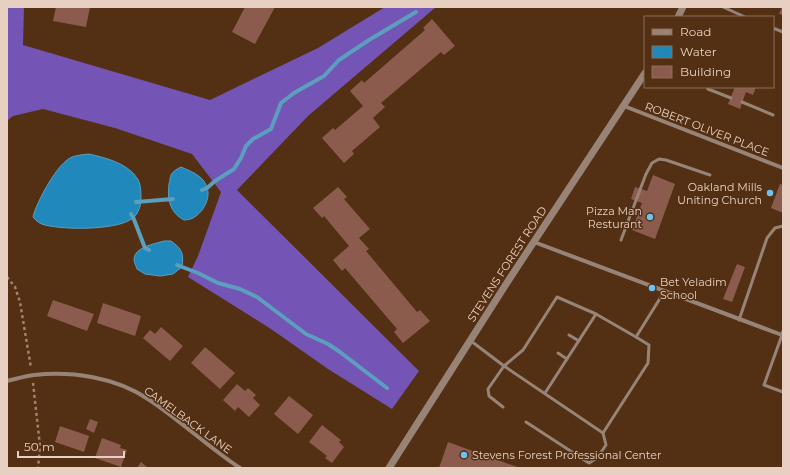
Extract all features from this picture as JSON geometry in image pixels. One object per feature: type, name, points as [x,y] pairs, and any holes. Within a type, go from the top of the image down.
[{"type":"street","points":[[678,16],[683,7]]},
{"type":"street","name":"STEVENS FOREST ROAD","points":[[389,468],[493,305],[644,75]]},
{"type":"street","name":"ROBERT OLIVER PLACE","points":[[624,106],[783,168]]},
{"type":"street","points":[[534,242],[738,320],[782,334]]},
{"type":"street","name":"CAMELBACK LANE","points":[[7,381],[32,375],[72,375],[106,381],[125,387],[147,398],[240,468]]},
{"type":"lane","points":[[723,7],[737,16]]},
{"type":"lane","points":[[708,88],[731,98]]},
{"type":"lane","points":[[742,102],[773,115]]},
{"type":"lane","points":[[621,240],[646,174],[652,163],[659,159],[666,160],[710,175]]},
{"type":"lane","points":[[738,320],[767,238],[775,228],[783,226]]},
{"type":"lane","points":[[636,337],[664,292]]},
{"type":"lane","points":[[503,406],[489,396],[488,389],[504,366],[523,350],[557,297],[596,314],[649,345],[648,362],[603,433]]},
{"type":"lane","points":[[545,393],[596,314]]},
{"type":"lane","points":[[544,319],[548,321]]},
{"type":"lane","points":[[782,334],[764,385],[783,392]]},
{"type":"lane","points":[[569,335],[579,341]]},
{"type":"lane","points":[[532,336],[537,340]]},
{"type":"lane","points":[[471,341],[504,366],[603,433],[606,445],[597,458],[589,462],[526,422]]},
{"type":"lane","points":[[558,353],[567,359]]},
{"type":"path","points":[[7,277],[15,286],[20,302],[32,375],[40,446],[38,468]]},
{"type":"shaded area","points":[[7,7],[24,7],[23,45],[210,100],[318,48],[385,7],[436,7],[308,116],[237,190],[419,371],[392,409],[328,369],[271,329],[188,277],[198,256],[221,192],[192,154],[115,128],[43,109],[13,116],[7,121]]},
{"type":"water","points":[[89,154],[109,159],[128,168],[137,178],[141,194],[141,202],[135,217],[112,226],[89,228],[54,227],[43,225],[37,221],[33,217],[38,203],[46,187],[57,171],[68,159]]},
{"type":"water","points":[[181,167],[202,179],[208,189],[204,208],[193,218],[185,220],[175,214],[169,200],[169,184],[171,175],[174,171]]},
{"type":"water","points":[[164,241],[171,241],[178,246],[183,258],[182,267],[173,274],[160,276],[145,274],[137,269],[134,259],[135,255],[141,249]]},
{"type":"building","points":[[56,7],[90,7],[86,27],[53,21]]},
{"type":"building","points":[[245,7],[275,7],[255,44],[232,32]]},
{"type":"building","points":[[783,7],[783,15],[779,14]]},
{"type":"building","points":[[432,19],[455,46],[444,55],[441,52],[381,103],[385,107],[373,118],[380,127],[352,151],[354,154],[344,163],[322,138],[333,128],[335,130],[363,106],[350,91],[362,80],[364,83],[425,30],[423,28]]},
{"type":"building","points":[[735,88],[756,88],[753,95],[746,92],[740,109],[728,104]]},
{"type":"building","name":"Pizza Man Resturant","points":[[653,175],[675,184],[655,239],[632,230],[642,203],[631,199],[635,187],[647,191]]},
{"type":"building","points":[[780,184],[783,185],[783,213],[771,208]]},
{"type":"building","points":[[338,187],[347,197],[344,199],[370,229],[359,238],[369,249],[366,251],[417,312],[420,310],[430,321],[403,343],[394,332],[397,329],[345,268],[342,271],[333,260],[349,246],[324,216],[322,218],[313,208]]},
{"type":"building","points":[[737,264],[745,267],[732,302],[723,299]]},
{"type":"building","points":[[53,300],[94,314],[87,331],[47,316]]},
{"type":"building","points":[[103,303],[141,316],[135,336],[97,323]]},
{"type":"building","points":[[161,327],[183,346],[170,361],[143,338],[150,330],[155,334]]},
{"type":"building","points":[[205,347],[235,373],[220,389],[191,363]]},
{"type":"building","points":[[237,384],[245,391],[248,388],[256,395],[253,398],[260,405],[249,417],[238,407],[235,411],[223,400]]},
{"type":"building","points":[[289,396],[313,415],[298,434],[274,414]]},
{"type":"building","points":[[90,419],[98,422],[94,433],[86,429]]},
{"type":"building","points":[[322,425],[341,440],[339,442],[344,447],[332,463],[325,458],[327,456],[309,442]]},
{"type":"building","points":[[60,426],[89,436],[84,452],[55,442]]},
{"type":"building","points":[[102,438],[121,445],[120,448],[127,450],[121,467],[95,458]]},
{"type":"building","name":"Stevens Forest Professional Center","points":[[448,442],[520,468],[439,468]]},
{"type":"building","points":[[141,462],[148,468],[137,468]]},
{"type":"waterway","points":[[202,190],[234,169],[246,146],[253,139],[271,129],[281,103],[294,93],[324,76],[339,60],[416,12]]},
{"type":"waterway","points":[[136,202],[173,199]]},
{"type":"waterway","points":[[131,214],[145,248],[149,250]]},
{"type":"waterway","points":[[177,265],[218,283],[240,289],[257,297],[306,334],[328,344],[340,352],[387,388]]},
{"type":"place","name":"Oakland Mills Uniting Church","points":[[770,193]]},
{"type":"place","name":"Pizza Man Resturant","points":[[650,217]]},
{"type":"place","name":"Bet Yeladim School","points":[[652,288]]},
{"type":"place","name":"Stevens Forest Professional Center","points":[[464,455]]}]
